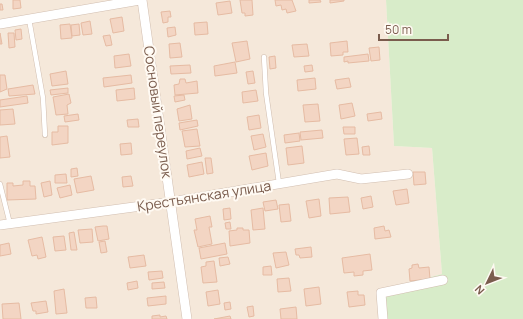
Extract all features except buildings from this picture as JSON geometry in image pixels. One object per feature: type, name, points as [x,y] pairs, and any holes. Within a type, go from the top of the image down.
[{"type":"street","points":[[0,24],[141,0]]},
{"type":"street","name":"Сосновый переулок","points":[[141,0],[187,319]]},
{"type":"street","name":"Крестьянская улица","points":[[0,225],[171,202],[337,174],[361,179],[408,174]]},
{"type":"street","points":[[382,319],[381,293],[443,280]]},
{"type":"lane","points":[[29,19],[44,98],[45,135]]},
{"type":"lane","points":[[264,57],[266,92],[279,184]]},
{"type":"lane","points":[[0,184],[10,224]]},
{"type":"shaded area","points":[[0,0],[386,0],[394,146],[432,148],[442,274],[387,289],[382,319],[0,319]]},
{"type":"green space","points":[[386,0],[523,0],[523,319],[382,319],[386,289],[442,274],[432,148],[394,146]]}]
